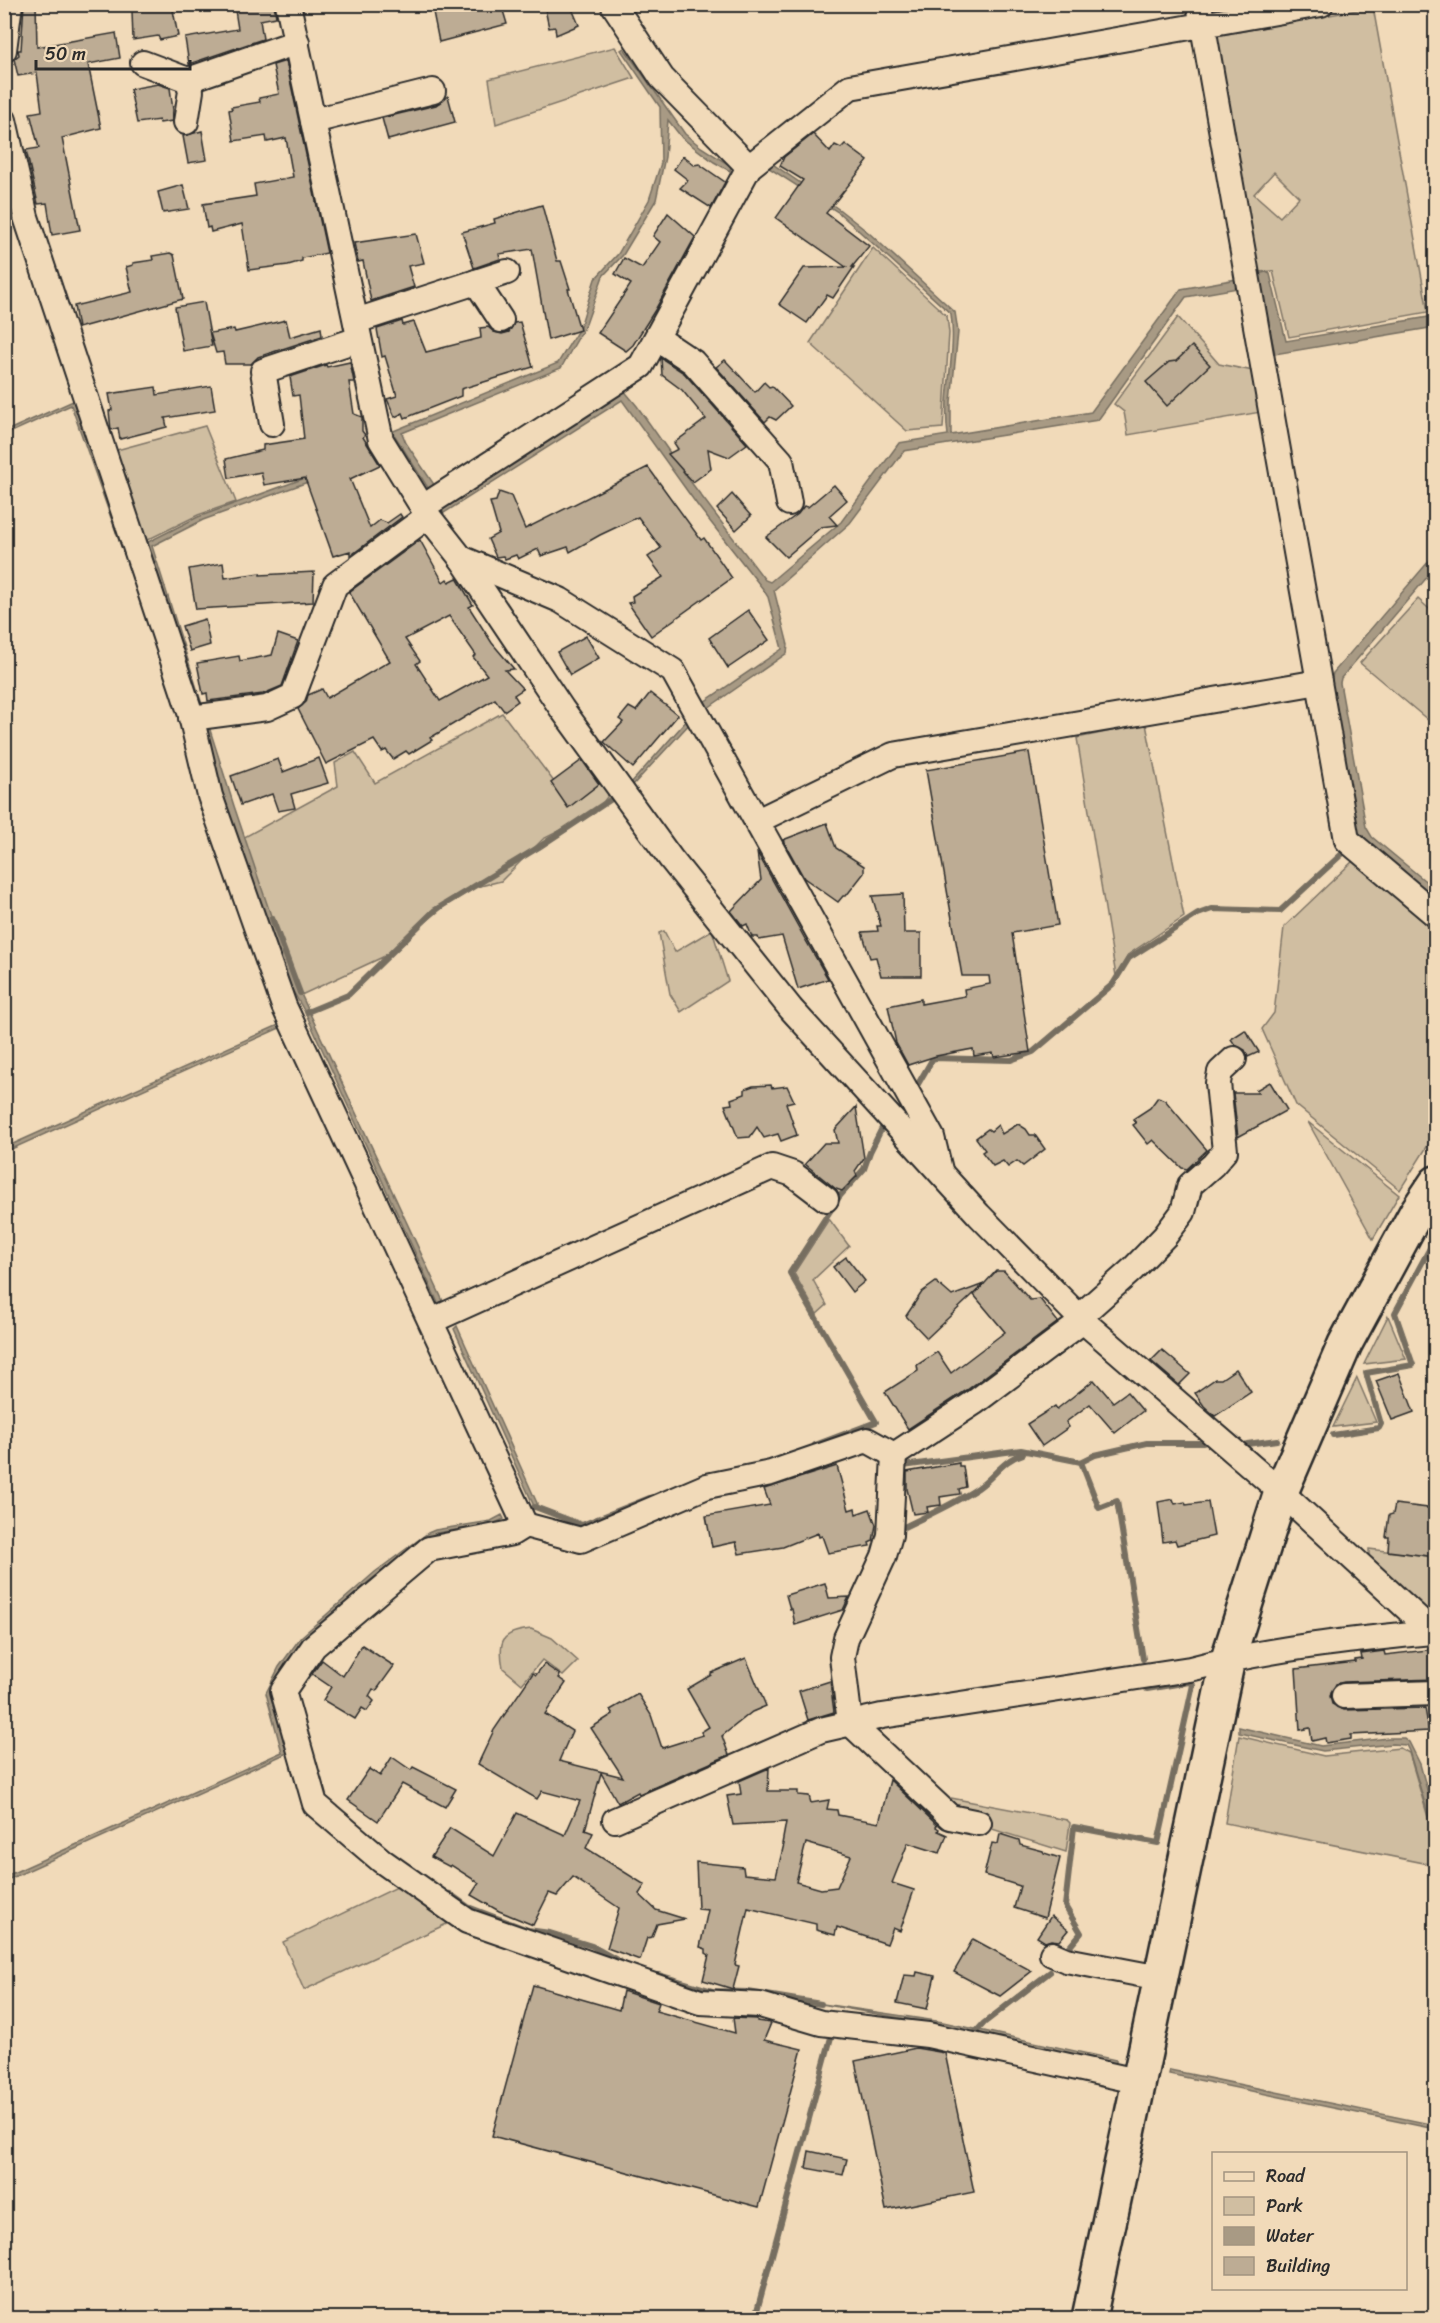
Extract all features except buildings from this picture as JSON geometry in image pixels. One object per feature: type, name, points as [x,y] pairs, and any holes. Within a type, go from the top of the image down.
[{"type":"street","points":[[4,50],[10,4]]},
{"type":"street","points":[[288,4],[381,440],[425,511],[461,558],[562,709],[671,859],[791,1009],[941,1173],[1081,1319],[1281,1492],[1434,1633]]},
{"type":"street","points":[[613,4],[662,78],[749,167]]},
{"type":"street","points":[[191,718],[267,708],[293,696],[335,585],[425,511],[641,366],[749,167],[850,87],[1201,15],[1321,4]]},
{"type":"street","points":[[1201,15],[1347,840],[1436,915]]},
{"type":"street","points":[[143,63],[188,80],[297,42]]},
{"type":"street","points":[[186,122],[191,91],[188,80]]},
{"type":"street","points":[[313,121],[433,92]]},
{"type":"street","points":[[4,120],[13,200],[66,342],[191,718],[210,796],[284,1006],[525,1525]]},
{"type":"street","points":[[272,424],[262,370],[476,282],[507,272]]},
{"type":"street","points":[[476,282],[501,320]]},
{"type":"street","points":[[657,338],[693,362],[781,461],[789,503]]},
{"type":"street","points":[[461,558],[560,600],[673,671],[932,1137],[941,1173]]},
{"type":"street","points":[[757,820],[893,755],[1319,682]]},
{"type":"street","points":[[894,1455],[975,1402],[1081,1319],[1166,1236],[1183,1212],[1190,1185],[1225,1151],[1218,1083],[1220,1072],[1234,1059]]},
{"type":"street","points":[[431,1321],[772,1167],[793,1174],[826,1199]]},
{"type":"street","points":[[1089,2319],[1228,1659],[1281,1492],[1344,1344],[1416,1213],[1436,1183]]},
{"type":"street","points":[[894,1455],[867,1440],[771,1473],[707,1486],[581,1540],[525,1525],[512,1533],[429,1549],[314,1646],[283,1691],[315,1804],[382,1861],[467,1921],[700,2002],[760,2005],[821,2023],[928,2035],[1123,2078]]},
{"type":"street","points":[[894,1455],[890,1535],[885,1556],[846,1638],[842,1657],[850,1723],[950,1817],[979,1823]]},
{"type":"street","points":[[615,1820],[821,1730],[850,1723],[882,1716],[1190,1669],[1228,1659],[1325,1642],[1434,1633]]},
{"type":"street","points":[[1344,1696],[1436,1693]]},
{"type":"street","points":[[1052,1954],[1066,1960],[1160,1978]]},
{"type":"green space","points":[[1373,7],[1428,312],[1289,337],[1273,271],[1257,272],[1216,36]],"holes":[[[1274,172],[1299,197],[1280,217],[1254,194]]]},
{"type":"green space","points":[[615,47],[634,78],[496,124],[489,79]]},
{"type":"green space","points":[[873,248],[947,316],[949,333],[943,428],[907,431],[810,343]]},
{"type":"green space","points":[[1178,317],[1219,364],[1253,371],[1261,412],[1128,435],[1124,412],[1114,404]]},
{"type":"green space","points":[[205,426],[236,502],[198,515],[141,543],[113,451]]},
{"type":"green space","points":[[1418,599],[1435,614],[1435,726],[1360,663]]},
{"type":"green space","points":[[502,713],[570,803],[601,780],[610,793],[595,813],[543,839],[501,881],[464,890],[385,956],[297,997],[239,840],[338,786],[335,763],[355,752],[375,783]]},
{"type":"green space","points":[[1146,724],[1184,917],[1129,954],[1116,976],[1077,738]]},
{"type":"green space","points":[[1353,861],[1435,931],[1435,1134],[1400,1190],[1296,1105],[1262,1029],[1274,1013],[1284,927]]},
{"type":"green space","points":[[712,930],[728,981],[681,1012],[670,994],[659,933],[664,931],[675,952]]},
{"type":"green space","points":[[1308,1122],[1399,1195],[1373,1239]]},
{"type":"green space","points":[[829,1219],[849,1246],[813,1280],[827,1305],[817,1314],[794,1273]]},
{"type":"green space","points":[[1388,1316],[1406,1359],[1364,1364]]},
{"type":"green space","points":[[1357,1378],[1376,1422],[1333,1427]]},
{"type":"green space","points":[[1369,1549],[1435,1557],[1435,1619],[1369,1557]]},
{"type":"green space","points":[[531,1629],[552,1638],[578,1661],[563,1676],[542,1660],[522,1684],[503,1668],[501,1651],[504,1640],[513,1633]]},
{"type":"green space","points":[[1239,1736],[1324,1756],[1400,1748],[1409,1753],[1435,1841],[1434,1865],[1225,1823]]},
{"type":"green space","points":[[951,1798],[1067,1820],[1070,1823],[1066,1852],[992,1829],[992,1821],[952,1814]]},
{"type":"green space","points":[[401,1885],[453,1921],[304,1990],[283,1942]]},
{"type":"water","points":[[624,48],[685,134],[731,166],[730,171],[682,138],[668,120],[665,157],[656,200],[623,255],[603,276],[586,324],[561,368],[402,433],[406,443],[445,501],[622,388],[765,580],[770,582],[841,522],[899,443],[948,435],[951,314],[838,212],[769,168],[771,163],[840,210],[869,233],[955,312],[958,332],[951,402],[951,435],[1091,412],[1181,289],[1237,279],[1238,288],[1186,297],[1098,420],[904,451],[850,523],[774,590],[788,645],[787,653],[705,710],[701,704],[782,649],[768,597],[763,589],[698,506],[622,400],[444,513],[395,436],[371,444],[319,478],[203,520],[152,546],[234,806],[288,966],[443,1301],[438,1303],[306,1014],[290,986],[235,835],[147,546],[148,542],[198,517],[316,474],[367,442],[558,363],[580,327],[595,279],[618,254],[649,200],[661,163],[660,107],[621,50]]},
{"type":"water","points":[[1266,272],[1270,274],[1286,341],[1435,316],[1435,327],[1275,354],[1261,286],[1257,283],[1258,274]]},
{"type":"water","points":[[73,401],[124,544],[121,546],[71,405],[5,435],[4,432]]},
{"type":"water","points":[[1435,554],[1435,568],[1341,678],[1340,683],[1366,827],[1372,837],[1435,889],[1435,903],[1363,842],[1355,830],[1330,685],[1333,673]]},
{"type":"water","points":[[689,718],[693,720],[633,785],[631,783]]},
{"type":"water","points":[[283,1023],[284,1026],[5,1152],[4,1148]]},
{"type":"water","points":[[457,1326],[537,1503],[536,1509],[532,1510],[533,1504],[454,1329]]},
{"type":"water","points":[[502,1515],[504,1519],[493,1524],[436,1533],[368,1582],[300,1646],[286,1662],[271,1694],[287,1753],[5,1881],[4,1877],[282,1752],[266,1693],[279,1667],[301,1637],[375,1572],[428,1533],[491,1521]]},
{"type":"water","points":[[1239,1727],[1321,1746],[1404,1738],[1409,1742],[1420,1764],[1435,1819],[1435,1837],[1406,1745],[1392,1744],[1323,1751],[1239,1733]]},
{"type":"water","points":[[816,2003],[943,2022],[1116,2060],[1116,2064],[927,2023]]},
{"type":"water","points":[[1170,2070],[1435,2125],[1435,2129],[1169,2074]]},
{"type":"waterway","points":[[307,1012],[348,995],[435,910],[539,847],[619,794]]},
{"type":"waterway","points":[[914,1091],[933,1058],[1011,1060],[1033,1052],[1113,984],[1129,958],[1198,914],[1212,909],[1280,911],[1343,853]]},
{"type":"waterway","points":[[272,918],[300,993]]},
{"type":"waterway","points":[[815,1445],[876,1422],[790,1273],[839,1197],[864,1169],[870,1152],[888,1121]]},
{"type":"waterway","points":[[1333,1435],[1379,1428],[1381,1424],[1366,1373],[1413,1365],[1395,1313],[1430,1248],[1436,1246]]},
{"type":"waterway","points":[[1247,1444],[1277,1440]]},
{"type":"waterway","points":[[903,1466],[1021,1450],[1081,1462],[1095,1455],[1147,1443],[1203,1443]]},
{"type":"waterway","points":[[902,1528],[969,1494],[984,1484],[1010,1460],[1023,1454]]},
{"type":"waterway","points":[[1081,1462],[1099,1508],[1117,1501],[1143,1659]]},
{"type":"waterway","points":[[535,1507],[582,1525],[652,1497]]},
{"type":"waterway","points":[[1067,1950],[1081,1933],[1065,1906],[1074,1827],[1158,1843],[1193,1685],[1189,1682],[1147,1689]]},
{"type":"waterway","points":[[450,1894],[468,1907],[528,1930],[550,1933],[592,1946],[628,1966]]},
{"type":"waterway","points":[[975,2033],[984,2023],[1050,1972]]},
{"type":"waterway","points":[[658,1975],[712,1991],[748,1992],[821,2004]]},
{"type":"waterway","points":[[755,2318],[833,2030]]}]
